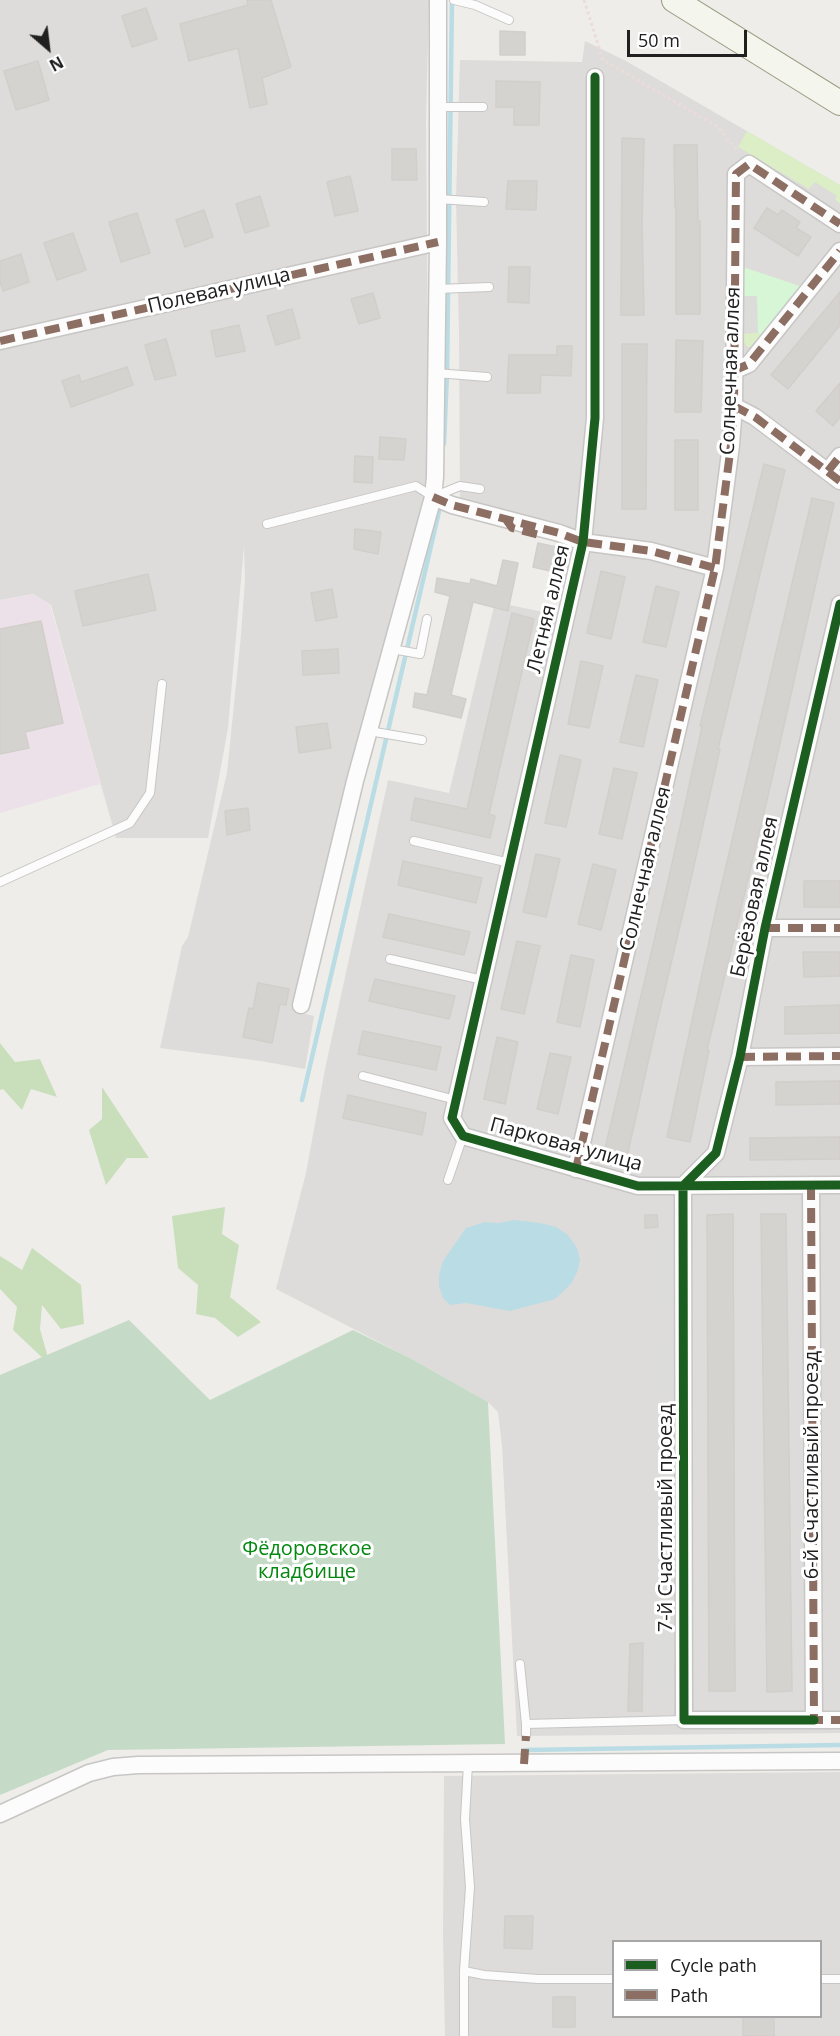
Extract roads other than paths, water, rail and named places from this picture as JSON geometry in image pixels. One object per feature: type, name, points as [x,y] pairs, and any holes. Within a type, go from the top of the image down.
[{"type":"main road","points":[[674,0],[840,103]]},
{"type":"street","points":[[301,1005],[369,730],[433,497],[438,242],[438,0]]},
{"type":"street","name":"Летняя аллея","points":[[463,1136],[452,1118],[584,542],[595,418],[595,77]]},
{"type":"street","name":"Солнечная аллея","points":[[576,1169],[716,568],[734,406],[733,371],[742,169],[840,224]]},
{"type":"street","name":"Полевая улица","points":[[0,341],[438,242]]},
{"type":"street","points":[[733,371],[749,364],[840,251]]},
{"type":"street","points":[[734,406],[755,417],[834,476],[840,456]]},
{"type":"street","name":"Летняя аллея","points":[[433,497],[452,505],[560,533],[584,542],[651,551],[716,568]]},
{"type":"street","name":"Берёзовая аллея","points":[[683,1186],[716,1153],[740,1057],[765,928],[840,604]]},
{"type":"street","points":[[765,928],[840,928]]},
{"type":"street","points":[[740,1057],[840,1056]]},
{"type":"street","name":"Парковая улица","points":[[463,1136],[638,1186],[840,1185]]},
{"type":"street","name":"6-й Счастливый проезд","points":[[810,1185],[814,1720]]},
{"type":"street","name":"7-й Счастливый проезд","points":[[683,1186],[684,1720]]},
{"type":"street","points":[[684,1720],[840,1720]]},
{"type":"street","points":[[0,1814],[88,1773],[113,1767],[840,1761]]},
{"type":"lane","points":[[454,0],[475,5],[509,20]]},
{"type":"lane","points":[[438,107],[483,107]]},
{"type":"lane","points":[[438,199],[484,202]]},
{"type":"lane","points":[[437,289],[489,287]]},
{"type":"lane","points":[[436,373],[487,376]]},
{"type":"lane","points":[[267,524],[416,486],[433,497],[460,486],[480,489]]},
{"type":"lane","points":[[392,649],[420,654],[427,619]]},
{"type":"lane","points":[[0,882],[130,823],[150,793],[162,684]]},
{"type":"lane","points":[[369,730],[422,740]]},
{"type":"lane","points":[[414,841],[510,864]]},
{"type":"lane","points":[[390,959],[483,980]]},
{"type":"lane","points":[[363,1076],[456,1100]]},
{"type":"lane","points":[[448,1180],[463,1136]]},
{"type":"lane","points":[[520,1664],[526,1736]]},
{"type":"lane","points":[[526,1724],[684,1720]]},
{"type":"lane","points":[[464,2036],[464,1971],[470,1887],[465,1819],[468,1764]]},
{"type":"lane","points":[[464,1971],[484,1975],[538,1979],[612,1979]]},
{"type":"lane","points":[[822,1979],[840,1979]]},
{"type":"water","points":[[514,1220],[556,1227],[568,1235],[577,1248],[580,1260],[571,1284],[555,1299],[510,1311],[466,1303],[450,1305],[443,1298],[439,1286],[439,1275],[443,1261],[466,1228],[485,1222],[499,1223]]},
{"type":"waterway","points":[[444,444],[452,0]]},
{"type":"waterway","points":[[302,1100],[441,503]]},
{"type":"waterway","points":[[525,1750],[840,1745]]},
{"type":"park label","name":"Фёдоровское кладбище","points":[[307,1560]]}]
